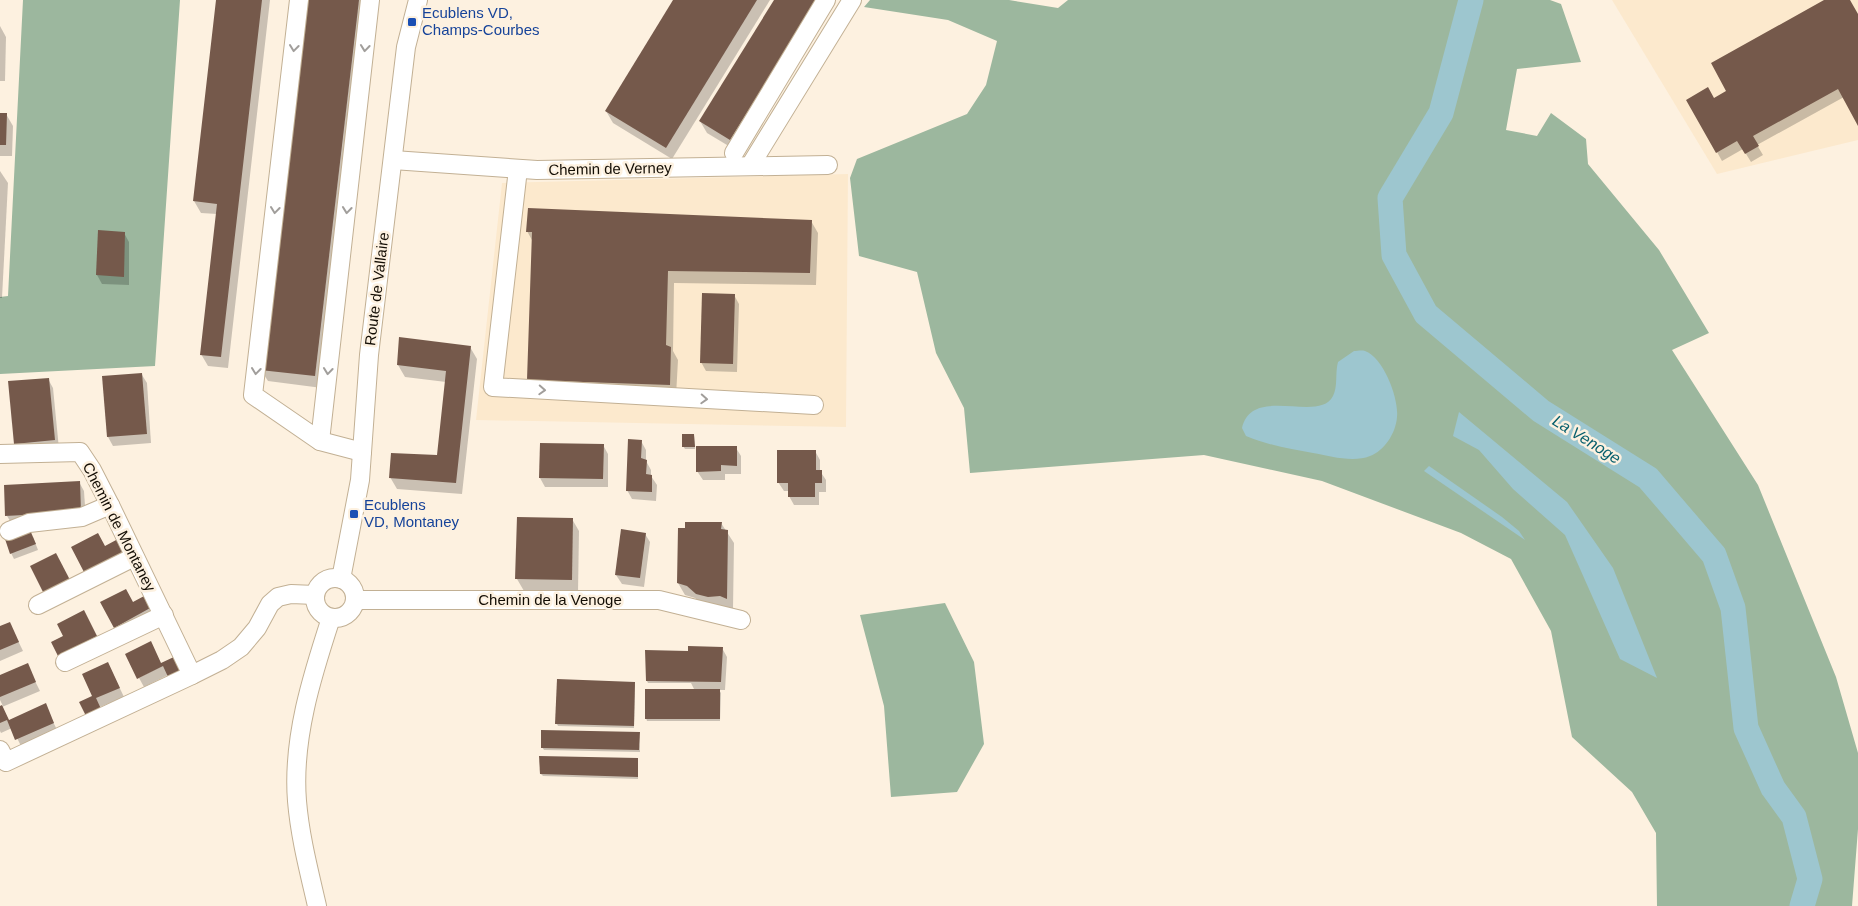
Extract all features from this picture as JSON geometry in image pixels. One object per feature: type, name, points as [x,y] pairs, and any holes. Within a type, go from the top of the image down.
[{"type":"street","points":[[299,0],[253,395],[320,441],[362,452]]},
{"type":"street","points":[[320,441],[370,0]]},
{"type":"street","name":"Route de Vallaire","points":[[341,579],[356,503],[362,452],[368,355],[406,47],[418,0]]},
{"type":"street","points":[[734,153],[826,0]]},
{"type":"street","points":[[750,166],[852,0]]},
{"type":"street","points":[[797,48],[816,59]]},
{"type":"street","name":"Chemin de Verney","points":[[393,160],[537,170],[828,166]]},
{"type":"street","points":[[518,169],[493,387],[814,405]]},
{"type":"street","name":"Chemin de Montaney","points":[[0,454],[80,452],[92,470],[110,505],[192,675]]},
{"type":"street","points":[[8,531],[29,522],[82,517],[110,505]]},
{"type":"street","points":[[38,605],[134,557]]},
{"type":"street","points":[[333,578],[341,579],[350,584],[354,589],[356,600],[351,611],[346,616],[331,618],[319,610],[315,595],[318,588],[326,580],[333,578]]},
{"type":"street","points":[[0,750],[6,762],[192,675],[222,660],[241,647],[257,628],[270,604],[278,596],[291,594],[315,595]]},
{"type":"street","name":"Chemin de la Venoge","points":[[356,600],[659,600],[741,620]]},
{"type":"street","points":[[65,662],[164,615]]},
{"type":"street","points":[[317,906],[300,829],[297,799],[297,758],[303,715],[331,618]]},
{"type":"shaded area","points":[[1612,0],[1858,0],[1858,140],[1717,174]]},
{"type":"shaded area","points":[[848,174],[846,427],[476,420],[502,183]]},
{"type":"green space","points":[[23,0],[180,0],[155,366],[0,374],[0,297],[8,296]]},
{"type":"green space","points":[[870,0],[1009,0],[1058,8],[1068,0],[1550,0],[1561,4],[1581,62],[1517,69],[1506,130],[1537,136],[1551,113],[1586,139],[1588,164],[1659,250],[1709,333],[1672,350],[1758,485],[1836,677],[1858,753],[1858,829],[1852,906],[1657,906],[1656,833],[1632,792],[1572,737],[1551,631],[1511,559],[1461,533],[1322,481],[1204,455],[970,473],[964,408],[936,353],[917,272],[859,256],[850,178],[857,159],[967,114],[986,85],[997,41],[948,20],[864,7]]},
{"type":"green space","points":[[945,603],[974,662],[984,744],[957,792],[891,797],[884,706],[860,615]]},
{"type":"water","points":[[1354,351],[1365,351],[1378,362],[1389,380],[1396,400],[1397,417],[1392,435],[1375,454],[1356,459],[1342,458],[1279,446],[1246,436],[1242,428],[1248,415],[1258,408],[1271,406],[1314,407],[1325,404],[1335,392],[1338,362]]},
{"type":"water","points":[[1459,412],[1567,502],[1613,568],[1657,678],[1620,659],[1565,535],[1513,489],[1479,450],[1453,436]]},
{"type":"water","points":[[1429,466],[1502,517],[1519,531],[1525,540],[1424,471]]},
{"type":"building","points":[[216,0],[262,0],[221,357],[200,355],[217,204],[193,201]]},
{"type":"building","points":[[303,0],[359,0],[315,376],[260,370]]},
{"type":"building","points":[[673,0],[757,0],[666,148],[605,111]]},
{"type":"building","points":[[774,0],[817,0],[730,140],[699,121]]},
{"type":"building","points":[[1824,0],[1850,0],[1858,14],[1858,126],[1838,89],[1753,136],[1759,146],[1745,154],[1737,141],[1716,153],[1686,100],[1708,87],[1714,98],[1726,91],[1711,63]]},
{"type":"building","points":[[0,113],[7,113],[6,145],[0,145]]},
{"type":"building","points":[[528,208],[812,220],[810,273],[668,271],[666,345],[671,347],[670,385],[527,380],[532,232],[526,232]]},
{"type":"building","points":[[98,230],[125,232],[124,277],[96,275]]},
{"type":"building","points":[[702,293],[735,294],[733,364],[700,363]]},
{"type":"building","points":[[399,337],[471,346],[456,483],[389,478],[391,453],[437,455],[446,371],[397,365]]},
{"type":"building","points":[[142,373],[147,434],[107,437],[102,376]]},
{"type":"building","points":[[49,378],[55,440],[14,444],[8,381]]},
{"type":"building","points":[[682,434],[694,434],[695,447],[682,447]]},
{"type":"building","points":[[628,439],[642,440],[641,458],[647,460],[646,474],[652,475],[652,492],[626,491]]},
{"type":"building","points":[[540,443],[604,444],[603,479],[539,478]]},
{"type":"building","points":[[696,446],[737,446],[737,466],[721,465],[721,471],[696,472]]},
{"type":"building","points":[[777,450],[816,450],[816,470],[822,470],[822,483],[815,483],[815,497],[788,497],[788,483],[777,483]]},
{"type":"building","points":[[80,481],[81,512],[5,516],[4,485]]},
{"type":"building","points":[[517,517],[573,518],[572,580],[515,579]]},
{"type":"building","points":[[685,522],[722,522],[721,529],[728,530],[727,599],[720,596],[708,597],[696,594],[687,586],[677,583],[678,528],[685,528]]},
{"type":"building","points":[[621,529],[646,533],[640,578],[615,575]]},
{"type":"building","points":[[30,530],[36,544],[10,554],[5,539]]},
{"type":"building","points":[[98,533],[105,546],[118,539],[125,554],[85,574],[71,547]]},
{"type":"building","points":[[56,553],[70,580],[44,594],[30,566]]},
{"type":"building","points":[[126,589],[133,602],[146,595],[152,607],[114,628],[100,602]]},
{"type":"building","points":[[84,610],[97,636],[58,656],[51,642],[63,636],[57,624]]},
{"type":"building","points":[[10,622],[19,642],[0,650],[0,626]]},
{"type":"building","points":[[151,641],[161,663],[176,656],[184,672],[169,679],[163,666],[137,679],[125,654]]},
{"type":"building","points":[[688,646],[723,647],[721,682],[646,681],[645,650],[688,651]]},
{"type":"building","points":[[108,662],[120,688],[96,698],[102,711],[87,718],[79,702],[92,696],[82,674]]},
{"type":"building","points":[[28,663],[36,682],[0,697],[0,675]]},
{"type":"building","points":[[557,679],[635,682],[634,726],[555,724]]},
{"type":"building","points":[[645,689],[720,689],[720,719],[645,719]]},
{"type":"building","points":[[46,703],[54,723],[15,740],[7,720],[0,723],[0,706],[2,705],[9,720]]},
{"type":"building","points":[[541,730],[640,732],[639,750],[541,748]]},
{"type":"building","points":[[539,756],[638,758],[638,777],[540,774]]},
{"type":"waterway","name":"La Venoge","points":[[1471,0],[1441,113],[1390,198],[1394,255],[1426,314],[1541,411],[1648,478],[1714,555],[1733,608],[1746,728],[1773,788],[1794,817],[1810,879],[1802,906]]},
{"type":"place","name":"Ecublens VD, Champs-Courbes","points":[[412,22]]},
{"type":"place","name":"Ecublens VD, Montaney","points":[[354,514]]}]
